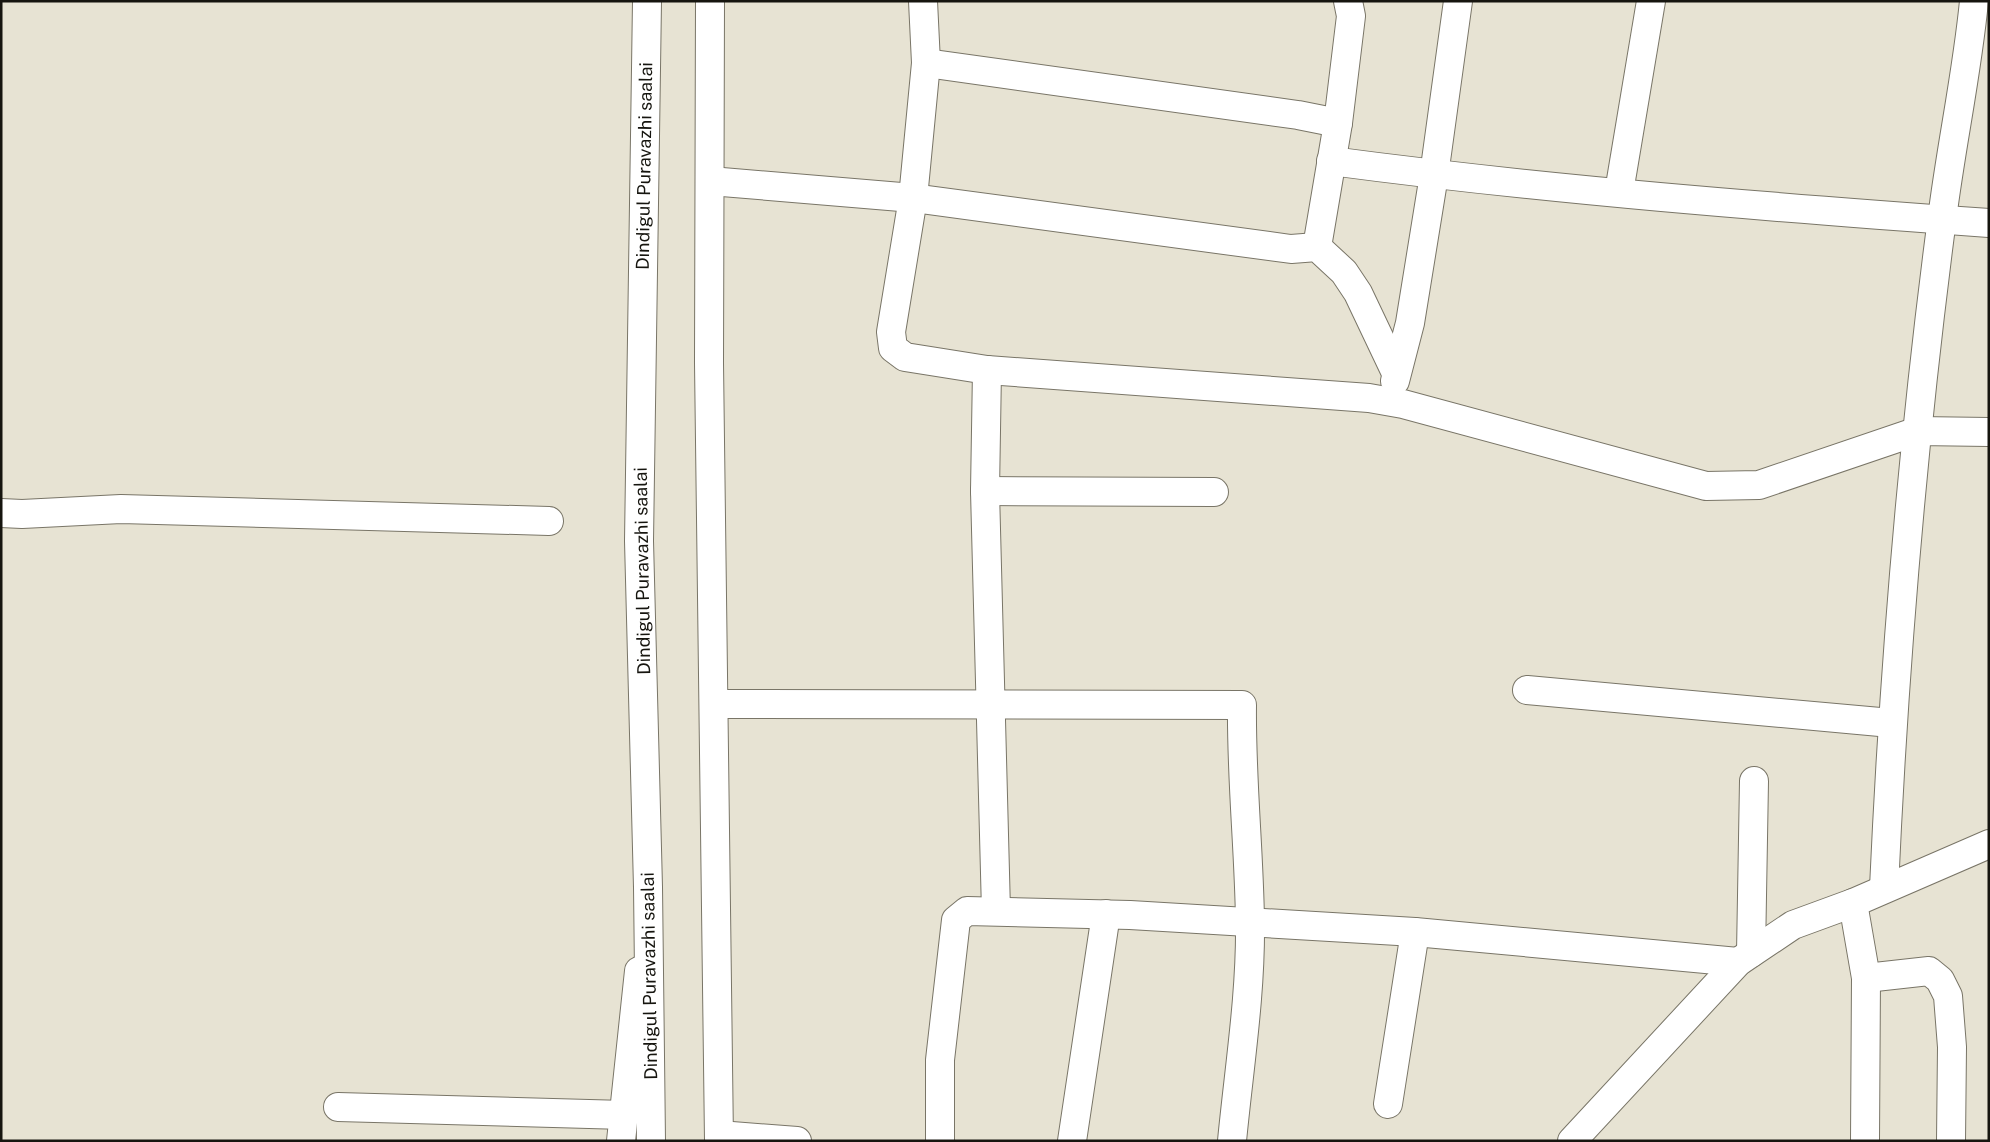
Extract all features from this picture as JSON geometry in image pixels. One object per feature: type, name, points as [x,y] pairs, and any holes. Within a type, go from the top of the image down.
[{"type":"main road","name":"Dindigul Puravazhi saalai","points":[[647,1],[639,541],[648,887],[650,1141]]},
{"type":"main road","points":[[710,1],[714,704],[719,1138],[798,1141]]},
{"type":"main road","points":[[923,1],[926,63],[913,198],[891,332],[893,348],[905,357],[987,370],[1369,398],[1392,402],[1706,486],[1759,485],[1918,431],[1989,432]]},
{"type":"main road","points":[[1317,247],[1338,123],[1351,16],[1348,1]]},
{"type":"main road","points":[[1392,402],[1396,373],[1410,323],[1434,175],[1458,1]]},
{"type":"main road","points":[[1619,192],[1651,1]]},
{"type":"main road","points":[[1884,888],[1891,723],[1918,431],[1942,219],[1978,6]]},
{"type":"main road","points":[[926,63],[1298,115],[1338,123]]},
{"type":"main road","points":[[1331,161],[1434,175],[1989,223]]},
{"type":"main road","points":[[710,181],[913,198],[1291,249],[1317,247],[1344,272],[1358,293],[1396,373]]},
{"type":"main road","points":[[987,370],[985,491],[996,911]]},
{"type":"main road","points":[[985,491],[1214,492]]},
{"type":"main road","points":[[1,513],[22,514],[121,509],[549,521]]},
{"type":"main road","points":[[1527,690],[1891,723]]},
{"type":"main road","points":[[714,704],[1242,705],[1242,753],[1250,922],[1249,981],[1232,1141]]},
{"type":"main road","points":[[1744,958],[1754,781]]},
{"type":"main road","points":[[1572,1141],[1744,958],[1793,925],[1853,903],[1989,844]]},
{"type":"main road","points":[[338,1107],[623,1128],[648,887]]},
{"type":"main road","points":[[1853,903],[1866,978],[1865,1141]]},
{"type":"main road","points":[[940,1141],[940,1060],[956,920],[967,911],[1106,914],[1250,922],[1415,932],[1744,958]]},
{"type":"main road","points":[[1072,1141],[1106,914]]},
{"type":"main road","points":[[1388,1104],[1415,932]]},
{"type":"main road","points":[[1866,978],[1930,971],[1940,980],[1948,996],[1952,1047],[1951,1141]]}]
